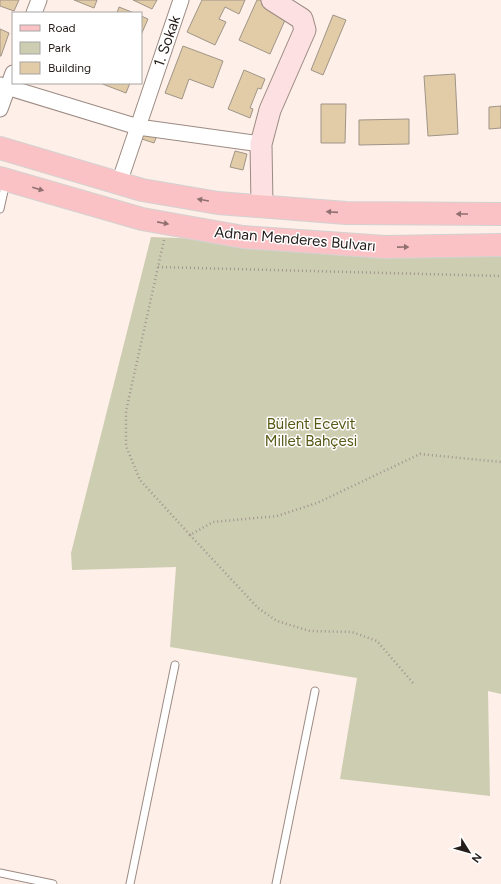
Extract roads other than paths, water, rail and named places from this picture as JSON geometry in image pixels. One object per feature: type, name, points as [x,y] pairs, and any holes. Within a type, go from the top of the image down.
[{"type":"main road","name":"Adnan Menderes Bulvarı","points":[[0,148],[142,190],[218,203],[346,213],[501,214]]},
{"type":"main road","name":"Adnan Menderes Bulvarı","points":[[3,179],[142,219],[244,237],[385,247],[501,245]]},
{"type":"street","points":[[34,12],[39,0]]},
{"type":"street","name":"1. Sokak","points":[[119,183],[181,0]]},
{"type":"street","points":[[262,206],[261,144],[270,110],[305,30],[302,19],[272,0]]},
{"type":"street","points":[[0,109],[4,86],[12,74]]},
{"type":"street","points":[[4,86],[138,127],[261,144]]},
{"type":"lane","points":[[0,209],[3,179]]},
{"type":"lane","points":[[130,884],[175,665]]},
{"type":"lane","points":[[276,884],[314,691]]},
{"type":"lane","points":[[0,873],[53,884]]},
{"type":"park label","name":"Bülent Ecevit Millet Bahçesi","points":[[311,432]]}]
